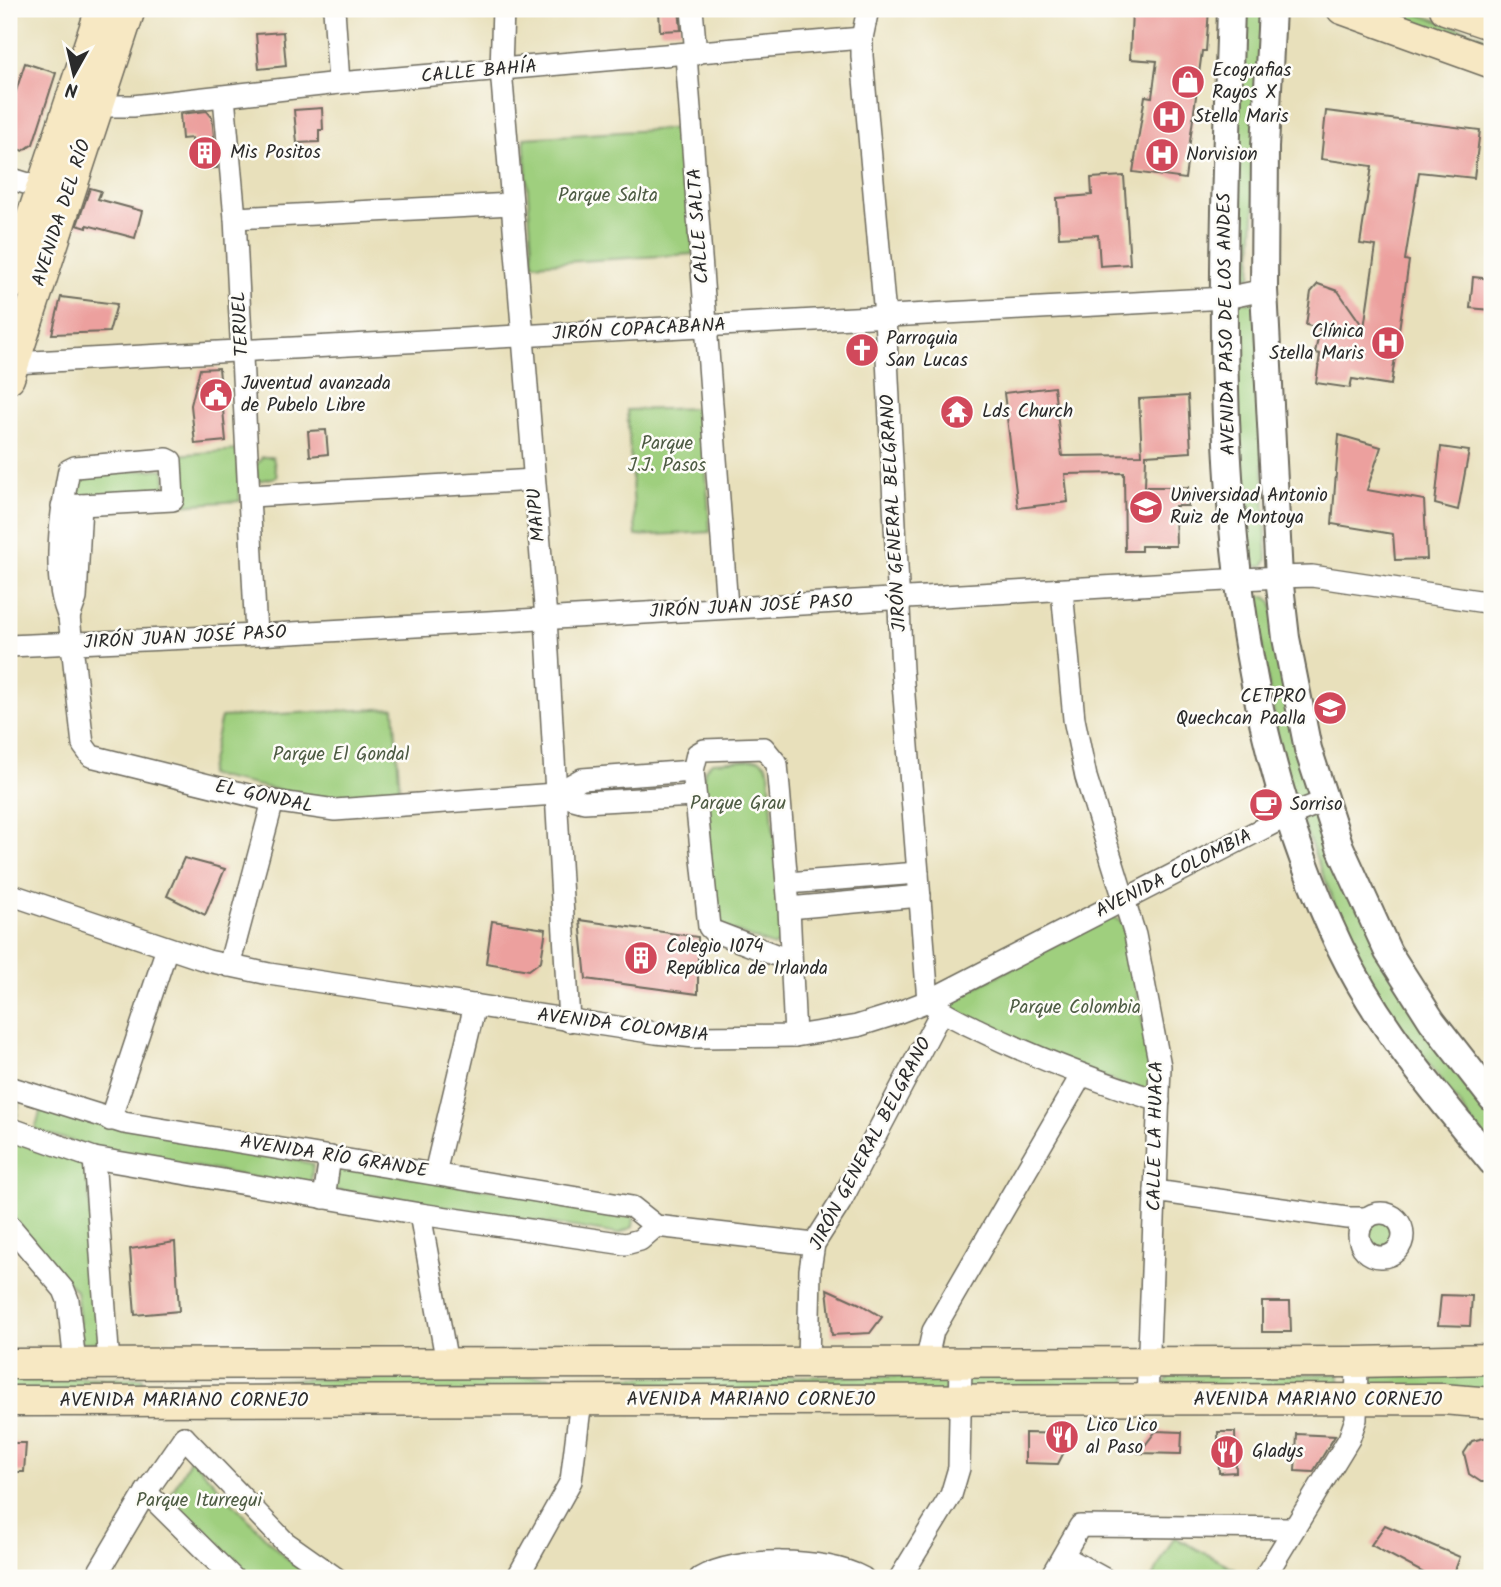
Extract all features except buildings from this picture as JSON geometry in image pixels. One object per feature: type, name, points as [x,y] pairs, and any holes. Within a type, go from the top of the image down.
[{"type":"main road","name":"AVENIDA DEL RÍO","points":[[11,371],[101,9]]},
{"type":"main road","name":"AVENIDA DEL RÍO","points":[[9,286],[97,106],[130,9]]},
{"type":"main road","points":[[1342,9],[1492,63]]},
{"type":"main road","points":[[1445,9],[1492,25]]},
{"type":"main road","name":"AVENIDA MARIANO CORNEJO","points":[[9,1364],[1148,1363],[1492,1359]]},
{"type":"main road","points":[[576,1363],[596,1382],[577,1400]]},
{"type":"main road","points":[[164,1364],[156,1382],[184,1401],[210,1382],[203,1364]]},
{"type":"main road","name":"AVENIDA MARIANO CORNEJO","points":[[9,1401],[1356,1399],[1492,1403]]},
{"type":"street","points":[[334,9],[339,83]]},
{"type":"street","name":"MAIPU","points":[[503,9],[501,69],[546,618],[569,1021]]},
{"type":"street","name":"CALLE SALTA","points":[[692,9],[691,55],[706,326],[727,607]]},
{"type":"street","name":"JIRÓN GENERAL BELGRANO","points":[[808,1363],[810,1270],[814,1244],[840,1203],[935,1006],[920,896],[899,600],[885,316],[862,38],[868,9]]},
{"type":"street","name":"AVENIDA PASO DE LOS ANDES","points":[[1231,9],[1223,226],[1227,414],[1237,579],[1253,686],[1287,816],[1341,949],[1369,999],[1417,1068],[1492,1162]]},
{"type":"street","name":"AVENIDA PASO DE LOS ANDES","points":[[1272,9],[1265,147],[1264,290],[1279,577],[1286,638],[1308,749],[1340,847],[1388,952],[1432,1021],[1492,1098]]},
{"type":"street","name":"CALLE BAHÍA","points":[[97,106],[224,97],[339,83],[691,55],[862,38]]},
{"type":"street","name":"TERUEL","points":[[224,97],[235,218],[256,635]]},
{"type":"street","points":[[1227,147],[1233,141],[1245,139],[1265,147]]},
{"type":"street","points":[[9,178],[54,193]]},
{"type":"street","points":[[235,218],[512,204]]},
{"type":"street","name":"JIRÓN COPACABANA","points":[[11,371],[242,351],[1226,298],[1264,290]]},
{"type":"street","name":"EL GONDAL","points":[[71,505],[173,500],[171,461],[167,459],[75,467],[69,470],[76,598],[69,617],[71,643],[82,745],[92,756],[274,801],[335,810],[555,794],[584,802],[694,796]]},
{"type":"street","points":[[250,496],[534,480]]},
{"type":"street","name":"JIRÓN JUAN JOSÉ PASO","points":[[9,646],[256,635],[1312,576],[1492,603]]},
{"type":"street","name":"CALLE LA HUACA","points":[[1062,590],[1074,719],[1086,777],[1125,898],[1155,1030],[1160,1066],[1147,1400]]},
{"type":"street","points":[[791,961],[713,931],[709,927],[693,771],[697,754],[704,750],[764,748],[777,764],[789,908],[795,1036]]},
{"type":"street","name":"EL GONDAL","points":[[555,794],[582,779],[693,771]]},
{"type":"street","points":[[229,966],[274,801]]},
{"type":"street","name":"AVENIDA COLOMBIA","points":[[9,894],[167,948],[229,966],[569,1021],[695,1037],[795,1036],[857,1026],[935,1006],[1125,898],[1287,816],[1325,801]]},
{"type":"street","points":[[787,883],[918,873]]},
{"type":"street","points":[[789,908],[920,896]]},
{"type":"street","points":[[110,1120],[167,948]]},
{"type":"street","points":[[435,1174],[475,1006]]},
{"type":"street","points":[[935,1006],[1081,1076],[1159,1101]]},
{"type":"street","points":[[926,1363],[933,1331],[1081,1076]]},
{"type":"street","name":"AVENIDA RÍO GRANDE","points":[[9,1087],[110,1120],[632,1207],[656,1226],[814,1244]]},
{"type":"street","points":[[35,1096],[15,1130],[94,1158],[421,1214],[625,1244],[640,1240],[656,1226]]},
{"type":"street","points":[[324,1198],[330,1157]]},
{"type":"street","points":[[94,1158],[109,1364]]},
{"type":"street","points":[[1155,1191],[1358,1223]]},
{"type":"street","points":[[421,1214],[447,1363]]},
{"type":"street","points":[[9,1224],[64,1290],[68,1300],[75,1364]]},
{"type":"street","points":[[1264,1578],[1349,1439],[1356,1419],[1356,1362]]},
{"type":"street","points":[[900,1578],[951,1495],[959,1468],[961,1363]]},
{"type":"street","points":[[517,1578],[571,1481],[577,1400]]},
{"type":"street","points":[[95,1578],[146,1492],[184,1437],[184,1401]]},
{"type":"street","points":[[184,1437],[285,1542],[336,1578]]},
{"type":"street","points":[[146,1492],[233,1578]]},
{"type":"street","points":[[1050,1578],[1080,1526],[1294,1528]]},
{"type":"street","points":[[1063,1556],[1103,1578]]},
{"type":"street","points":[[700,1578],[722,1567],[742,1564],[820,1564],[863,1578]]},
{"type":"green space","points":[[1238,9],[1264,9],[1251,277],[1236,276]]},
{"type":"green space","points":[[1370,9],[1403,9],[1492,39],[1492,51]]},
{"type":"green space","name":"Parque Salta","points":[[684,128],[693,254],[533,264],[524,138]]},
{"type":"green space","points":[[1235,302],[1256,302],[1267,560],[1263,566],[1249,566],[1237,451]]},
{"type":"green space","name":"Parque J.J. Pasos","points":[[702,408],[710,532],[636,536],[627,410]]},
{"type":"green space","points":[[237,450],[240,501],[178,505],[177,455]]},
{"type":"green space","points":[[262,457],[273,457],[277,477],[258,481],[255,467]]},
{"type":"green space","points":[[164,469],[166,490],[72,499],[74,474]]},
{"type":"green space","points":[[1265,596],[1272,602],[1313,791],[1307,796],[1296,798],[1288,794],[1253,597]]},
{"type":"green space","name":"Parque El Gondal","points":[[394,708],[400,794],[321,799],[208,775],[221,717]]},
{"type":"green space","name":"Parque Grau","points":[[759,759],[765,763],[769,772],[782,942],[774,946],[715,924],[703,781],[705,769],[712,762]]},
{"type":"green space","points":[[1314,814],[1322,818],[1492,1110],[1492,1149],[1361,971],[1301,819]]},
{"type":"green space","name":"Parque Colombia","points":[[1111,916],[1125,924],[1154,1085],[1143,1093],[954,1017],[951,1003],[957,997]]},
{"type":"green space","points":[[9,1094],[20,1098],[17,1117],[11,1119]]},
{"type":"green space","points":[[42,1105],[313,1164],[310,1188],[94,1148],[35,1130]]},
{"type":"green space","points":[[9,1135],[86,1162],[103,1342],[82,1343],[76,1291],[9,1213]]},
{"type":"green space","points":[[336,1164],[630,1213],[634,1219],[633,1227],[618,1234],[332,1189]]},
{"type":"green space","points":[[1383,1221],[1393,1226],[1398,1236],[1393,1246],[1383,1251],[1373,1246],[1368,1236],[1373,1226]]},
{"type":"green space","points":[[1339,1374],[1339,1401],[1165,1395],[1165,1382],[1171,1375]]},
{"type":"green space","points":[[964,1375],[1127,1376],[1128,1403],[966,1403]]},
{"type":"green space","points":[[1367,1375],[1492,1375],[1492,1402],[1366,1405]]},
{"type":"green space","points":[[548,1376],[554,1382],[554,1397],[211,1405],[230,1380]]},
{"type":"green space","points":[[946,1376],[945,1402],[606,1397],[606,1382],[612,1377]]},
{"type":"green space","points":[[9,1377],[143,1378],[143,1402],[9,1401]]},
{"type":"green space","name":"Parque Iturregui","points":[[191,1458],[278,1551],[311,1578],[238,1578],[166,1503]]},
{"type":"green space","points":[[1174,1537],[1239,1571],[1235,1578],[1152,1578]]},
{"type":"place","name":"Ecografias Rayos X","points":[[1188,82]]},
{"type":"place","name":"Stella Maris","points":[[1169,117]]},
{"type":"place","name":"Mis Positos","points":[[205,153]]},
{"type":"place","name":"Norvision","points":[[1162,155]]},
{"type":"place","name":"Clínica Stella Maris","points":[[1388,343]]},
{"type":"place","name":"Parroquia San Lucas","points":[[862,350]]},
{"type":"place","name":"Juventud avanzada de Pubelo Libre","points":[[216,395]]},
{"type":"place","name":"Lds Church","points":[[957,412]]},
{"type":"place","name":"Universidad Antonio Ruiz de Montoya","points":[[1146,507]]},
{"type":"place","name":"CETPRO Quechcan Paalla","points":[[1330,708]]},
{"type":"place","name":"Sorriso","points":[[1266,805]]},
{"type":"place","name":"Colegio 1074 República de Irlanda","points":[[641,958]]},
{"type":"place","name":"Lico Lico al Paso","points":[[1062,1437]]},
{"type":"place","name":"Gladys","points":[[1227,1452]]}]
